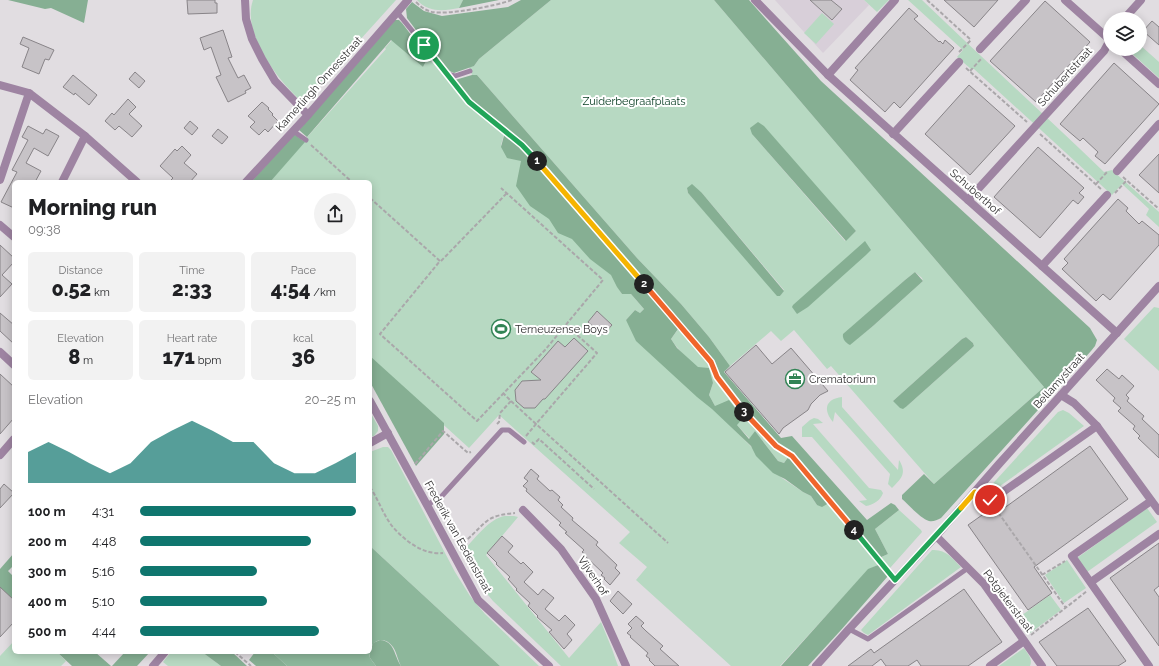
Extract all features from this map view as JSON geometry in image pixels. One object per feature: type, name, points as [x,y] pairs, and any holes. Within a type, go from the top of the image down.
[{"type":"street","points":[[245,0],[246,19],[252,39],[262,59],[275,81],[308,115]]},
{"type":"street","name":"Kamerlingh Onnesstraat","points":[[248,180],[308,115],[408,0]]},
{"type":"street","name":"Schuberthof","points":[[755,0],[828,76],[1117,333]]},
{"type":"street","points":[[828,76],[896,0]]},
{"type":"street","points":[[980,48],[1026,0]]},
{"type":"street","points":[[1065,0],[1103,34]]},
{"type":"street","points":[[1130,12],[1141,0]]},
{"type":"street","name":"Schubertstraat","points":[[968,200],[1103,52]]},
{"type":"street","points":[[1128,56],[1159,84]]},
{"type":"street","points":[[893,134],[959,62]]},
{"type":"street","points":[[0,85],[29,93],[85,136],[135,180]]},
{"type":"street","points":[[0,180],[29,93]]},
{"type":"street","points":[[1117,171],[1159,124]]},
{"type":"street","points":[[63,180],[85,136]]},
{"type":"street","points":[[1042,266],[1107,194]]},
{"type":"street","points":[[0,225],[12,235]]},
{"type":"street","name":"Bellamystraat","points":[[816,666],[936,536],[1159,286]]},
{"type":"street","points":[[1152,293],[1159,299]]},
{"type":"street","points":[[0,352],[12,363]]},
{"type":"street","points":[[1062,395],[1074,403],[1097,426],[1159,511]]},
{"type":"street","name":"Frederik van Eedenstraat","points":[[372,405],[409,470],[478,600],[549,666]]},
{"type":"street","points":[[975,492],[990,500],[1097,426]]},
{"type":"street","points":[[372,442],[388,434]]},
{"type":"street","points":[[0,455],[12,441]]},
{"type":"street","points":[[1149,666],[1072,556],[1151,501]]},
{"type":"street","name":"Vijverhof","points":[[524,510],[561,549],[596,599],[626,666]]},
{"type":"street","points":[[1092,584],[1159,534]]},
{"type":"street","name":"Potgieterstraat","points":[[936,536],[984,584],[1041,666]]},
{"type":"street","points":[[990,666],[1024,641]]},
{"type":"street","points":[[156,665],[164,654]]},
{"type":"lane","points":[[397,12],[447,74],[455,76],[470,71]]},
{"type":"lane","points":[[293,131],[306,140]]},
{"type":"lane","points":[[427,504],[441,497],[502,430],[509,430],[523,440]]},
{"type":"lane","points":[[849,629],[868,639],[968,568]]},
{"type":"path","points":[[414,0],[422,8],[432,12],[501,4],[512,0]]},
{"type":"path","points":[[927,0],[986,54],[970,72]]},
{"type":"path","points":[[971,40],[954,58],[1111,198],[1127,180]]},
{"type":"path","points":[[447,74],[474,106],[522,145],[533,157],[711,362],[717,377],[743,411],[776,446],[792,456],[895,580]]},
{"type":"path","points":[[306,140],[350,180]]},
{"type":"path","points":[[1096,184],[1112,167],[1159,209]]},
{"type":"path","points":[[501,188],[507,193],[603,280],[545,350],[477,421],[380,334],[440,261],[507,193]]},
{"type":"path","points":[[372,200],[440,261]]},
{"type":"path","points":[[566,325],[597,353],[523,440],[530,444],[531,442],[534,444],[539,439],[594,489]]},
{"type":"path","points":[[503,393],[668,543]]},
{"type":"path","points":[[494,427],[499,422],[500,413],[511,401]]},
{"type":"path","points":[[409,470],[443,431],[468,453],[475,447]]},
{"type":"path","points":[[990,500],[1066,608]]},
{"type":"path","points":[[1042,575],[1072,556]]},
{"type":"path","points":[[1024,641],[1066,608],[1092,584]]},
{"type":"path","points":[[237,654],[251,666]]},
{"type":"shaded area","points":[[8,0],[88,0],[84,23],[51,8],[45,9]]},
{"type":"shaded area","points":[[463,0],[499,0],[459,8]]},
{"type":"shaded area","points":[[521,0],[551,0],[479,59],[474,66],[454,73],[445,69],[407,18],[406,9],[412,2],[424,11],[442,16],[508,7]]},
{"type":"shaded area","points":[[714,0],[749,0],[821,81],[1090,328],[1097,340],[1091,351],[941,518],[934,521],[926,520],[902,499],[902,495],[924,474],[934,484],[1044,387]]},
{"type":"shaded area","points":[[775,0],[864,0],[869,5],[823,53]]},
{"type":"shaded area","points":[[395,20],[399,20],[402,23],[428,57],[423,67],[391,40],[307,137],[299,130]]},
{"type":"shaded area","points":[[477,75],[637,258],[681,304],[709,337],[730,366],[724,372],[781,438],[792,436],[867,520],[891,503],[895,505],[899,510],[875,529],[888,554],[879,558],[867,551],[829,503],[822,507],[817,505],[811,496],[773,473],[756,456],[751,446],[636,341],[626,320],[635,310],[640,313],[644,309],[631,294],[622,294],[611,275],[590,259],[572,239],[558,233],[549,219],[530,206],[516,186],[521,161],[507,158],[501,147],[506,128],[469,101],[458,87],[455,80]],"holes":[[[678,329],[712,367],[718,383],[733,402],[772,446],[789,456],[784,463],[778,461],[755,431],[749,439],[737,425],[743,418],[729,400],[715,406],[709,395],[713,383],[709,368],[698,367],[677,348],[671,339]]]},
{"type":"shaded area","points":[[758,122],[764,126],[856,231],[846,241],[752,134],[750,128]]},
{"type":"shaded area","points":[[294,134],[305,142],[272,180],[253,180]]},
{"type":"shaded area","points":[[692,184],[702,193],[784,291],[780,296],[777,296],[688,193],[687,188]]},
{"type":"shaded area","points":[[865,241],[871,250],[808,307],[797,314],[792,307],[793,305]]},
{"type":"shaded area","points":[[915,272],[923,281],[850,345],[846,342],[843,338],[843,334]]},
{"type":"shaded area","points":[[966,337],[973,343],[974,346],[907,406],[903,409],[900,408],[893,401],[962,339]]},
{"type":"shaded area","points":[[372,358],[444,423],[444,434],[416,466],[372,386]]},
{"type":"shaded area","points":[[372,548],[500,666],[401,666],[393,647],[390,644],[384,640],[372,645]]},
{"type":"shaded area","points":[[12,555],[12,567],[8,571],[12,575],[12,599],[0,592],[0,569]]},
{"type":"shaded area","points":[[878,565],[888,576],[808,666],[781,666],[868,569]]},
{"type":"shaded area","points":[[380,640],[389,643],[401,666],[376,666],[370,658],[369,654],[372,654],[373,643]]},
{"type":"shaded area","points":[[59,654],[97,654],[111,666],[72,666]]},
{"type":"shaded area","points":[[123,654],[148,654],[137,666],[112,666]]},
{"type":"shaded area","points":[[205,654],[234,654],[247,666],[221,666]]},
{"type":"shaded area","points":[[254,654],[274,654],[287,666],[256,666],[249,660]]},
{"type":"shaded area","points":[[274,654],[369,654],[370,658],[376,666],[287,666]]},
{"type":"green space","points":[[253,0],[396,0],[303,103],[283,83],[273,70],[257,42],[252,27],[251,13]]},
{"type":"green space","points":[[417,0],[463,0],[459,8],[437,10],[427,7]]},
{"type":"green space","name":"Zuiderbegraafplaats","points":[[551,0],[714,0],[1044,387],[934,484],[831,366],[827,369],[794,330],[781,341],[771,331],[730,366],[709,337],[681,304],[637,258],[477,75],[472,75],[469,67],[474,66],[479,59]],"holes":[[[752,134],[856,231],[845,241]],[[687,188],[702,193],[784,290],[780,296],[688,193]],[[915,272],[922,278],[923,281],[873,326],[850,344],[847,343],[843,335]],[[966,337],[973,343],[974,346],[907,406],[893,401]]]},
{"type":"green space","points":[[864,0],[889,0],[877,12]]},
{"type":"green space","points":[[908,0],[922,0],[1104,172],[1112,170],[1159,212],[1159,227],[1146,215],[1149,209],[1122,184],[1112,195],[974,69],[971,69],[957,57],[963,50]]},
{"type":"green space","points":[[822,13],[834,24],[816,44],[804,33]]},
{"type":"green space","name":"Terneuzense Boys","points":[[392,40],[423,67],[428,57],[467,102],[504,134],[501,145],[521,161],[628,274],[617,286],[622,294],[631,294],[644,309],[640,313],[635,310],[626,320],[782,478],[811,496],[817,505],[829,503],[878,565],[868,570],[780,666],[731,666],[636,580],[647,567],[619,543],[630,532],[499,415],[469,448],[372,360],[372,180],[269,180],[386,49],[385,48]]},
{"type":"green space","points":[[1147,51],[1159,62],[1159,78],[1135,56],[1147,56]]},
{"type":"green space","points":[[1154,307],[1159,308],[1159,371],[1124,339]]},
{"type":"green space","points":[[679,328],[712,367],[718,383],[733,402],[772,446],[789,456],[784,463],[778,461],[755,431],[750,439],[737,425],[715,406],[709,395],[713,383],[685,356],[671,339]]},
{"type":"green space","points":[[842,397],[842,407],[898,470],[899,460],[903,468],[903,472],[901,478],[892,488],[888,484],[890,474],[835,412],[833,422],[830,418],[827,406],[832,400]]},
{"type":"green space","points":[[1063,410],[1069,413],[1084,426],[993,491],[989,493],[986,491],[1058,412]]},
{"type":"green space","points":[[372,416],[378,426],[378,431],[372,436]]},
{"type":"green space","points":[[814,418],[823,423],[813,424],[869,488],[881,490],[883,493],[876,502],[866,506],[859,501],[867,500],[812,437],[802,437],[802,427]]},
{"type":"green space","points":[[383,447],[388,447],[391,450],[455,572],[470,596],[485,614],[539,666],[500,666],[372,548],[372,451]]},
{"type":"green space","points":[[1147,508],[1157,522],[1087,572],[1077,558]]},
{"type":"green space","points":[[899,510],[922,532],[890,568],[888,568],[879,558],[888,554],[875,529]]},
{"type":"green space","points":[[505,516],[518,517],[486,555],[569,658],[601,622],[618,666],[561,666],[493,601],[479,584],[462,552],[487,525]]},
{"type":"green space","points":[[932,550],[941,551],[952,557],[961,567],[868,635],[864,633],[861,630]]},
{"type":"green space","points":[[1067,560],[1086,588],[1064,603],[1045,575]]},
{"type":"green space","points":[[1050,595],[1061,610],[1029,634],[1018,618]]},
{"type":"green space","points":[[12,643],[12,654],[59,654],[66,661],[61,666],[0,666],[0,656]]},
{"type":"green space","points":[[1024,648],[1030,659],[1030,666],[999,666]]},
{"type":"green space","points":[[169,654],[205,654],[221,666],[168,666],[163,662]]},
{"type":"building","points":[[187,0],[215,0],[215,3],[217,3],[217,13],[188,14]]},
{"type":"building","points":[[810,0],[831,0],[842,9],[832,20]]},
{"type":"building","points":[[944,0],[998,0],[974,27]]},
{"type":"building","points":[[1045,1],[1090,42],[1036,102],[990,61]]},
{"type":"building","points":[[909,8],[918,16],[914,19],[939,42],[940,41],[943,44],[945,40],[954,48],[900,108],[894,102],[885,112],[850,80],[858,70],[855,68]]},
{"type":"building","points":[[1152,21],[1159,27],[1159,45],[1147,34],[1147,27]]},
{"type":"building","points":[[223,30],[232,57],[228,58],[238,78],[244,75],[251,88],[245,91],[246,93],[228,102],[216,77],[221,75],[211,47],[204,50],[200,38]]},
{"type":"building","points":[[23,37],[54,50],[49,60],[45,59],[39,74],[22,67],[29,48],[20,44]]},
{"type":"building","points":[[1114,63],[1159,104],[1105,164],[1095,156],[1098,152],[1083,138],[1080,141],[1060,124]]},
{"type":"building","points":[[135,72],[145,81],[139,88],[129,79]]},
{"type":"building","points":[[73,75],[97,95],[89,105],[75,93],[74,95],[63,87]]},
{"type":"building","points":[[969,85],[1015,126],[970,175],[925,134]]},
{"type":"building","points":[[128,99],[136,107],[129,114],[142,126],[132,137],[119,126],[115,130],[105,121],[112,113],[114,115]]},
{"type":"building","points":[[262,102],[269,108],[268,109],[273,114],[272,115],[278,121],[268,132],[265,129],[259,135],[250,127],[255,122],[248,116]]},
{"type":"building","points":[[190,121],[198,128],[192,135],[184,128]]},
{"type":"building","points":[[28,126],[43,134],[46,129],[59,136],[48,156],[34,148],[26,163],[41,171],[36,180],[13,180],[17,172],[12,170],[28,140],[22,137]]},
{"type":"building","points":[[218,129],[228,137],[222,144],[212,136]]},
{"type":"building","points":[[182,146],[191,155],[184,163],[197,174],[192,180],[171,180],[173,178],[160,166],[175,149],[177,151]]},
{"type":"building","points":[[1038,147],[1084,188],[1079,193],[1084,197],[1078,204],[1073,200],[1040,238],[994,197]]},
{"type":"building","points":[[1159,154],[1159,193],[1139,175]]},
{"type":"building","points":[[12,181],[12,207],[1,202]]},
{"type":"building","points":[[1118,199],[1128,208],[1126,211],[1139,224],[1142,221],[1159,235],[1159,245],[1110,300],[1103,294],[1096,301],[1062,269],[1068,263],[1064,259]]},
{"type":"building","points":[[0,245],[12,256],[12,264],[2,275],[12,284],[0,297]]},
{"type":"building","points":[[597,311],[612,325],[603,335],[588,322]]},
{"type":"building","points":[[0,313],[12,323],[12,342],[0,331]]},
{"type":"building","points":[[574,338],[588,351],[535,408],[524,408],[516,401],[515,390],[522,381],[541,380],[531,372],[558,341],[565,347]]},
{"type":"building","points":[[756,345],[772,364],[791,348],[828,391],[820,395],[811,404],[808,410],[783,428],[779,434],[725,372]]},
{"type":"building","points":[[1107,369],[1119,379],[1122,375],[1134,386],[1126,395],[1129,398],[1127,401],[1144,416],[1142,419],[1159,435],[1159,458],[1138,438],[1140,436],[1133,429],[1135,426],[1118,411],[1121,408],[1113,401],[1115,398],[1096,380]]},
{"type":"building","points":[[0,374],[12,385],[12,420],[0,434]]},
{"type":"building","points":[[1090,446],[1128,499],[1034,567],[1052,593],[1028,610],[968,525],[992,508],[996,514]]},
{"type":"building","points":[[531,469],[539,476],[537,479],[550,491],[552,490],[560,497],[558,500],[563,505],[561,507],[573,518],[572,520],[598,542],[596,545],[617,565],[615,568],[620,573],[610,585],[601,575],[603,573],[582,552],[584,550],[565,533],[567,532],[559,525],[561,523],[526,491],[527,489],[523,486],[528,481],[524,478]]},
{"type":"building","points":[[4,484],[12,491],[12,495],[0,508],[0,489]]},
{"type":"building","points":[[502,536],[513,546],[508,552],[521,564],[523,562],[533,572],[524,582],[538,595],[543,589],[554,598],[545,609],[559,621],[565,615],[575,625],[567,634],[572,640],[564,649],[549,632],[552,630],[537,617],[538,616],[528,606],[530,603],[516,590],[517,589],[508,579],[510,577],[487,553]]},
{"type":"building","points":[[1159,543],[1159,586],[1154,590],[1159,597],[1159,646],[1110,578]]},
{"type":"building","points":[[0,587],[12,598],[12,624],[0,637]]},
{"type":"building","points":[[964,589],[1002,642],[968,666],[921,666],[917,660],[908,666],[886,666],[881,659],[872,666],[848,666],[871,649],[874,653]]},
{"type":"building","points":[[618,591],[632,604],[623,614],[610,601]]},
{"type":"building","points":[[1088,608],[1126,661],[1118,666],[1057,666],[1039,642]]},
{"type":"building","points":[[636,616],[644,623],[641,626],[663,646],[660,649],[679,666],[655,666],[649,660],[650,659],[646,656],[648,653],[627,633],[632,628],[628,624]]},
{"type":"place","name":"Terneuzense Boys","points":[[501,329]]},
{"type":"place","name":"Crematorium","points":[[795,379]]},
{"type":"route","points":[[424,45],[469,102],[522,145],[533,157],[711,362],[717,377],[743,411],[776,446],[792,456],[895,580],[975,492],[990,500]]}]
